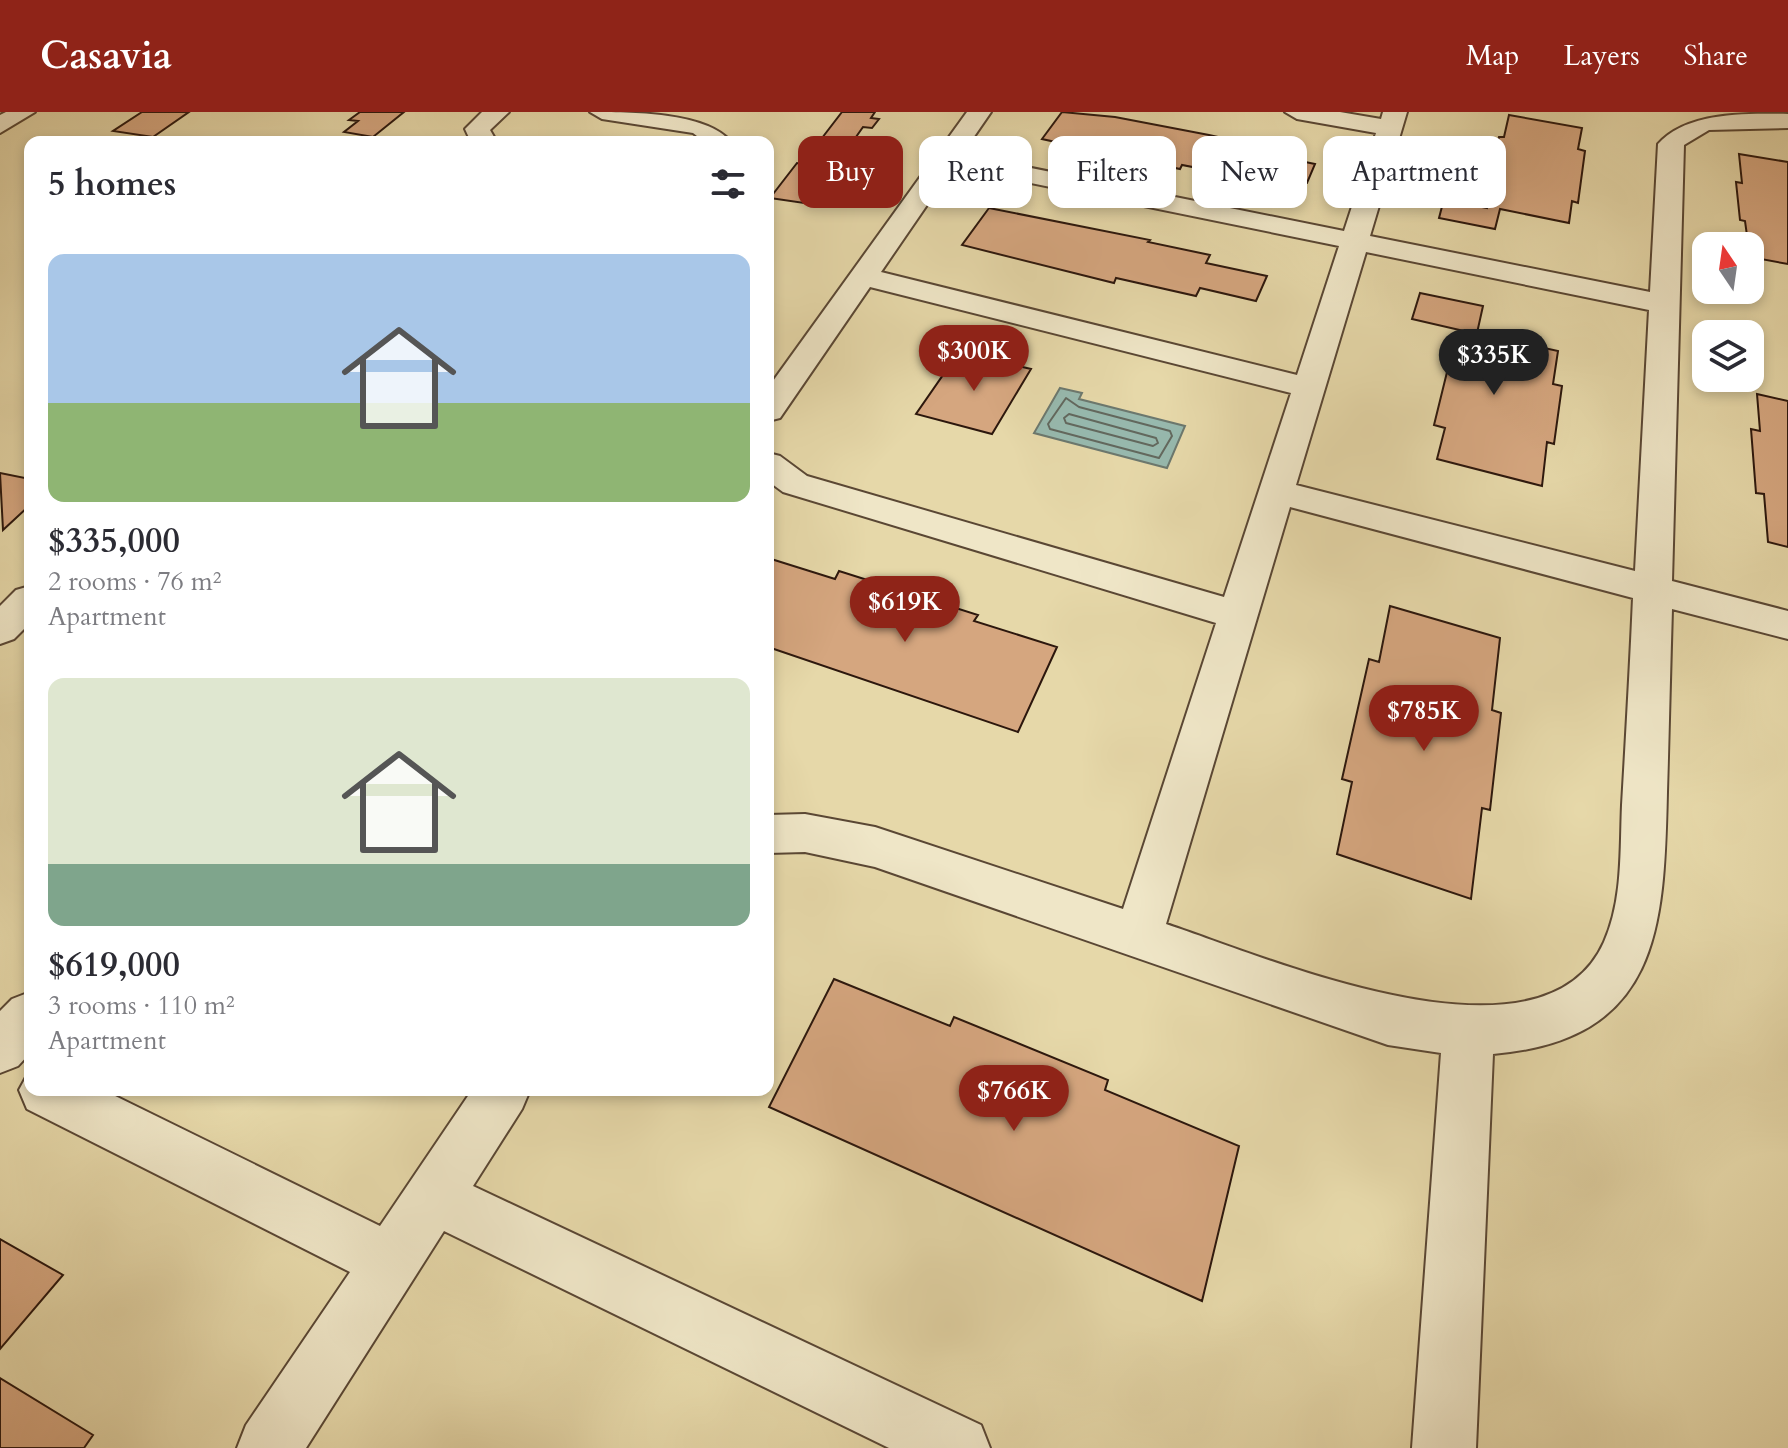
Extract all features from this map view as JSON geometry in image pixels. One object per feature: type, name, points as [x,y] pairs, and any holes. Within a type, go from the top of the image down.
[{"type":"street","points":[[0,126],[23,112]]},
{"type":"street","points":[[481,136],[477,129],[497,112]]},
{"type":"street","points":[[962,136],[979,112]]},
{"type":"street","points":[[1138,937],[1393,120],[1297,112]]},
{"type":"street","points":[[614,113],[700,127],[714,136]]},
{"type":"street","points":[[774,834],[805,833],[875,847],[1388,1021],[1468,1033],[1509,1029],[1574,1009],[1599,991],[1617,967],[1632,934],[1641,889],[1671,144],[1700,117],[1788,121]]},
{"type":"street","points":[[1032,175],[1664,304]]},
{"type":"street","points":[[774,402],[919,195]]},
{"type":"street","points":[[861,276],[1309,388]]},
{"type":"street","points":[[774,468],[795,484],[1239,616]]},
{"type":"street","points":[[1277,492],[1788,625]]},
{"type":"street","points":[[0,629],[24,606]]},
{"type":"street","points":[[0,1048],[24,1022]]},
{"type":"street","points":[[1444,1448],[1468,1033]]},
{"type":"street","points":[[0,1067],[24,1079]]},
{"type":"street","points":[[58,1096],[389,1261]]},
{"type":"street","points":[[269,1448],[499,1096]]},
{"type":"street","points":[[432,1196],[958,1448]]},
{"type":"water","points":[[1060,388],[1082,393],[1079,399],[1185,426],[1167,468],[1034,433]]},
{"type":"building","points":[[142,112],[189,112],[154,136],[113,131]]},
{"type":"building","points":[[360,112],[404,112],[374,136],[344,132],[358,121],[349,120]]},
{"type":"building","points":[[842,112],[875,112],[871,118],[879,119],[872,128],[863,127],[857,136],[824,136]]},
{"type":"building","points":[[1062,112],[1115,117],[1214,136],[1192,136],[1192,167],[1182,165],[1180,169],[1176,168],[1176,136],[1048,136],[1048,140],[1042,139]]},
{"type":"building","points":[[1509,115],[1582,128],[1578,149],[1585,151],[1578,203],[1572,201],[1569,223],[1500,209],[1495,229],[1439,218],[1442,208],[1506,208],[1504,136]]},
{"type":"building","points":[[1739,154],[1788,162],[1788,264],[1764,260],[1764,232],[1747,232],[1745,221],[1740,220],[1736,182],[1742,183]]},
{"type":"building","points":[[1307,162],[1315,164],[1307,183]]},
{"type":"building","points":[[797,163],[798,202],[774,199],[774,193]]},
{"type":"building","points":[[989,208],[1150,240],[1148,242],[1210,255],[1206,263],[1267,276],[1256,301],[1200,288],[1196,296],[1116,278],[1114,283],[962,245]]},
{"type":"building","points":[[1420,293],[1483,306],[1477,333],[1558,351],[1553,384],[1562,386],[1554,444],[1547,442],[1542,486],[1437,459],[1445,428],[1434,425],[1448,368],[1455,370],[1464,331],[1412,319]]},
{"type":"building","points":[[959,352],[1031,369],[992,434],[916,414]]},
{"type":"building","points":[[1757,394],[1788,401],[1788,547],[1768,542],[1764,494],[1756,493],[1751,429],[1760,431]]},
{"type":"building","points":[[0,473],[24,478],[24,511],[3,530]]},
{"type":"building","points":[[774,560],[835,579],[839,571],[978,615],[974,621],[1057,647],[1018,732],[774,649]]},
{"type":"building","points":[[1390,606],[1500,638],[1492,710],[1501,713],[1490,810],[1482,808],[1471,899],[1337,854],[1352,782],[1342,779],[1369,659],[1379,662]]},
{"type":"building","points":[[834,979],[950,1026],[954,1017],[1108,1080],[1105,1090],[1239,1146],[1202,1301],[769,1107]]},
{"type":"building","points":[[0,1239],[63,1275],[0,1349]]},
{"type":"building","points":[[0,1378],[93,1435],[84,1448],[0,1448]]}]
